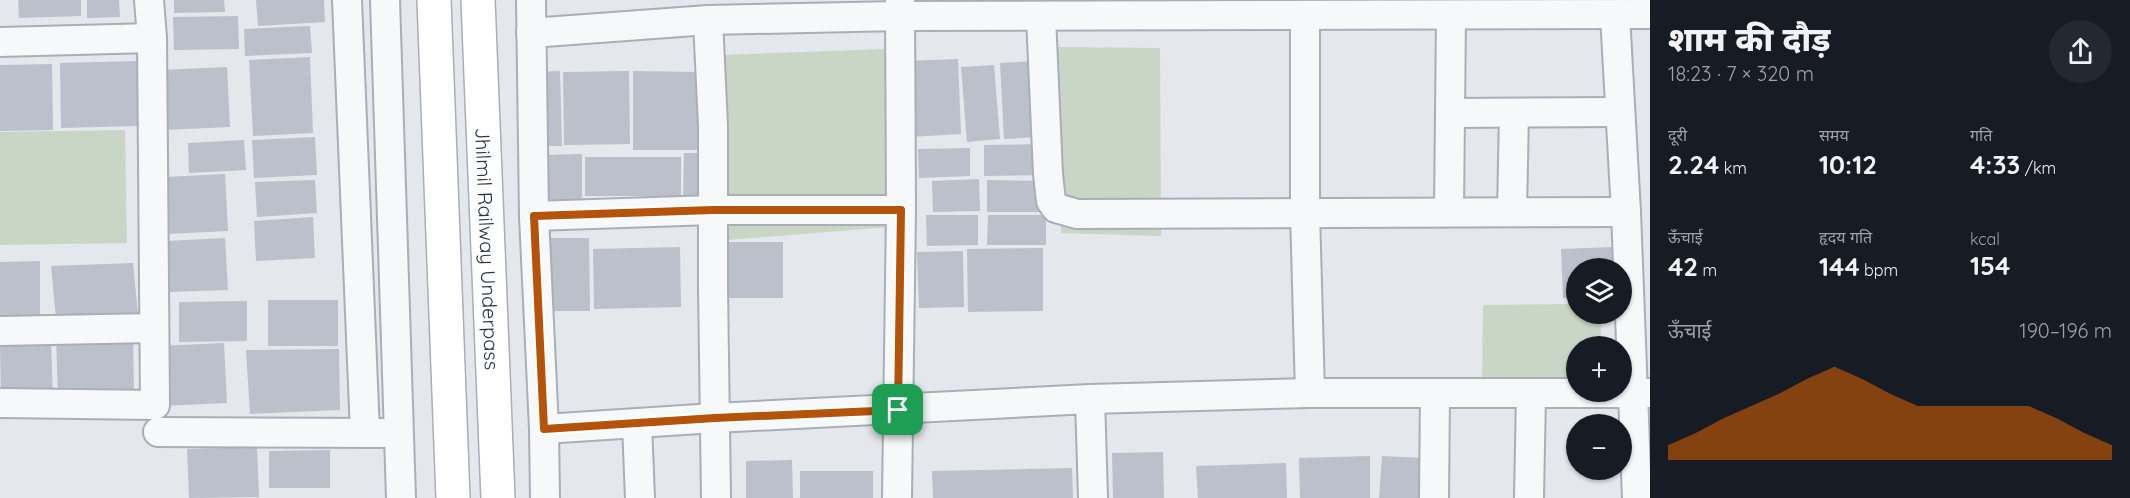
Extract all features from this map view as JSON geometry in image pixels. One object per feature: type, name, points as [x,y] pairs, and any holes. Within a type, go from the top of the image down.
[{"type":"main road","points":[[434,0],[453,498]]},
{"type":"main road","name":"Jhilmil Railway Underpass","points":[[478,0],[498,498]]},
{"type":"street","points":[[0,403],[155,405],[152,38],[149,0]]},
{"type":"street","points":[[531,0],[534,216],[545,498]]},
{"type":"street","points":[[347,3],[363,25],[386,13],[400,498]]},
{"type":"street","points":[[347,3],[365,433]]},
{"type":"street","points":[[531,33],[900,8],[1041,17],[1650,14]]},
{"type":"street","points":[[897,498],[901,210],[900,8]]},
{"type":"street","points":[[1305,15],[1305,212],[1310,393]]},
{"type":"street","points":[[1449,212],[1451,15]]},
{"type":"street","points":[[1615,15],[1626,212],[1642,394],[1637,498]]},
{"type":"street","points":[[1041,17],[1048,174],[1051,201],[1056,208],[1077,214],[1626,212]]},
{"type":"street","points":[[708,20],[713,126],[716,498]]},
{"type":"street","points":[[0,42],[152,38]]},
{"type":"street","points":[[1512,212],[1514,112]]},
{"type":"street","points":[[1451,113],[1620,112]]},
{"type":"street","points":[[534,216],[713,210],[901,210]]},
{"type":"street","points":[[0,331],[153,328]]},
{"type":"street","points":[[544,429],[1090,399],[1310,393],[1642,394]]},
{"type":"street","points":[[1434,498],[1435,393]]},
{"type":"street","points":[[1529,498],[1531,394]]},
{"type":"street","points":[[1090,399],[1093,498]]},
{"type":"street","points":[[637,424],[640,498]]},
{"type":"street","points":[[158,432],[399,434]]},
{"type":"green space","points":[[1055,47],[1160,48],[1161,236],[1061,233]]},
{"type":"green space","points":[[885,49],[889,227],[728,240],[717,82],[721,55]]},
{"type":"green space","points":[[125,130],[127,243],[0,245],[0,132]]},
{"type":"green space","points":[[1566,304],[1566,324],[1601,324],[1601,336],[1566,336],[1566,382],[1482,379],[1483,305]]},
{"type":"building","points":[[18,0],[81,0],[81,16],[19,18]]},
{"type":"building","points":[[87,0],[119,0],[120,17],[87,18]]},
{"type":"building","points":[[174,0],[224,0],[225,12],[174,13]]},
{"type":"building","points":[[256,0],[324,0],[325,22],[258,26]]},
{"type":"building","points":[[238,16],[239,49],[174,50],[173,17]]},
{"type":"building","points":[[310,26],[312,53],[245,56],[244,29]]},
{"type":"building","points":[[310,57],[313,133],[253,136],[249,60]]},
{"type":"building","points":[[958,59],[961,134],[909,137],[905,61]]},
{"type":"building","points":[[137,61],[138,126],[61,128],[60,63]]},
{"type":"building","points":[[1036,61],[1041,137],[1004,139],[1000,63]]},
{"type":"building","points":[[52,64],[53,130],[0,131],[0,65]]},
{"type":"building","points":[[994,65],[1000,139],[967,142],[961,67]]},
{"type":"building","points":[[227,67],[230,127],[164,130],[160,70]]},
{"type":"building","points":[[560,71],[562,146],[539,146],[537,72]]},
{"type":"building","points":[[629,71],[630,144],[564,145],[563,72]]},
{"type":"building","points":[[633,71],[702,72],[702,150],[633,150]]},
{"type":"building","points":[[315,137],[317,175],[254,178],[252,140]]},
{"type":"building","points":[[244,140],[246,170],[189,173],[188,143]]},
{"type":"building","points":[[1044,144],[1044,175],[984,176],[984,145]]},
{"type":"building","points":[[970,148],[970,176],[919,178],[918,149]]},
{"type":"building","points":[[684,153],[711,153],[711,204],[683,204]]},
{"type":"building","points":[[582,154],[582,208],[539,208],[538,155]]},
{"type":"building","points":[[585,157],[681,157],[681,196],[585,196]]},
{"type":"building","points":[[225,174],[228,231],[167,234],[165,177]]},
{"type":"building","points":[[979,179],[980,211],[933,212],[932,181]]},
{"type":"building","points":[[315,180],[317,213],[257,217],[255,182]]},
{"type":"building","points":[[987,180],[1046,181],[1046,212],[987,212]]},
{"type":"building","points":[[926,215],[978,215],[978,245],[927,246]]},
{"type":"building","points":[[988,215],[1046,215],[1046,245],[987,245]]},
{"type":"building","points":[[313,217],[315,258],[256,261],[254,221]]},
{"type":"building","points":[[225,238],[228,290],[169,292],[166,241]]},
{"type":"building","points":[[543,238],[589,238],[590,311],[544,311]]},
{"type":"building","points":[[723,242],[783,242],[783,298],[723,298]]},
{"type":"building","points":[[680,247],[681,307],[594,309],[593,249]]},
{"type":"building","points":[[1612,247],[1613,258],[1566,258],[1566,298],[1563,298],[1561,249]]},
{"type":"building","points":[[1043,248],[1043,311],[968,312],[967,249]]},
{"type":"building","points":[[963,251],[964,307],[919,308],[917,252]]},
{"type":"building","points":[[40,261],[40,320],[0,321],[0,262]]},
{"type":"building","points":[[133,263],[138,314],[56,318],[51,266]]},
{"type":"building","points":[[268,300],[338,300],[338,346],[268,346]]},
{"type":"building","points":[[247,301],[247,341],[179,342],[179,302]]},
{"type":"building","points":[[133,332],[134,400],[58,398],[56,335]]},
{"type":"building","points":[[51,342],[53,399],[1,398],[0,343]]},
{"type":"building","points":[[224,343],[227,403],[161,406],[158,346]]},
{"type":"building","points":[[339,349],[340,410],[250,414],[246,350]]},
{"type":"building","points":[[257,447],[259,497],[189,498],[187,449]]},
{"type":"building","points":[[330,450],[330,488],[269,488],[269,451]]},
{"type":"building","points":[[1163,452],[1164,498],[1113,498],[1112,453]]},
{"type":"building","points":[[1370,456],[1370,498],[1300,498],[1299,458]]},
{"type":"building","points":[[1382,456],[1423,458],[1421,498],[1379,498]]},
{"type":"building","points":[[792,460],[793,498],[746,498],[746,461]]},
{"type":"building","points":[[1286,463],[1287,498],[1198,498],[1196,466]]},
{"type":"building","points":[[1072,468],[1073,498],[933,498],[932,471]]},
{"type":"building","points":[[800,471],[873,471],[873,498],[800,498]]},
{"type":"route","points":[[713,210],[901,210],[898,410],[715,418],[544,429],[534,216],[713,210]]}]
